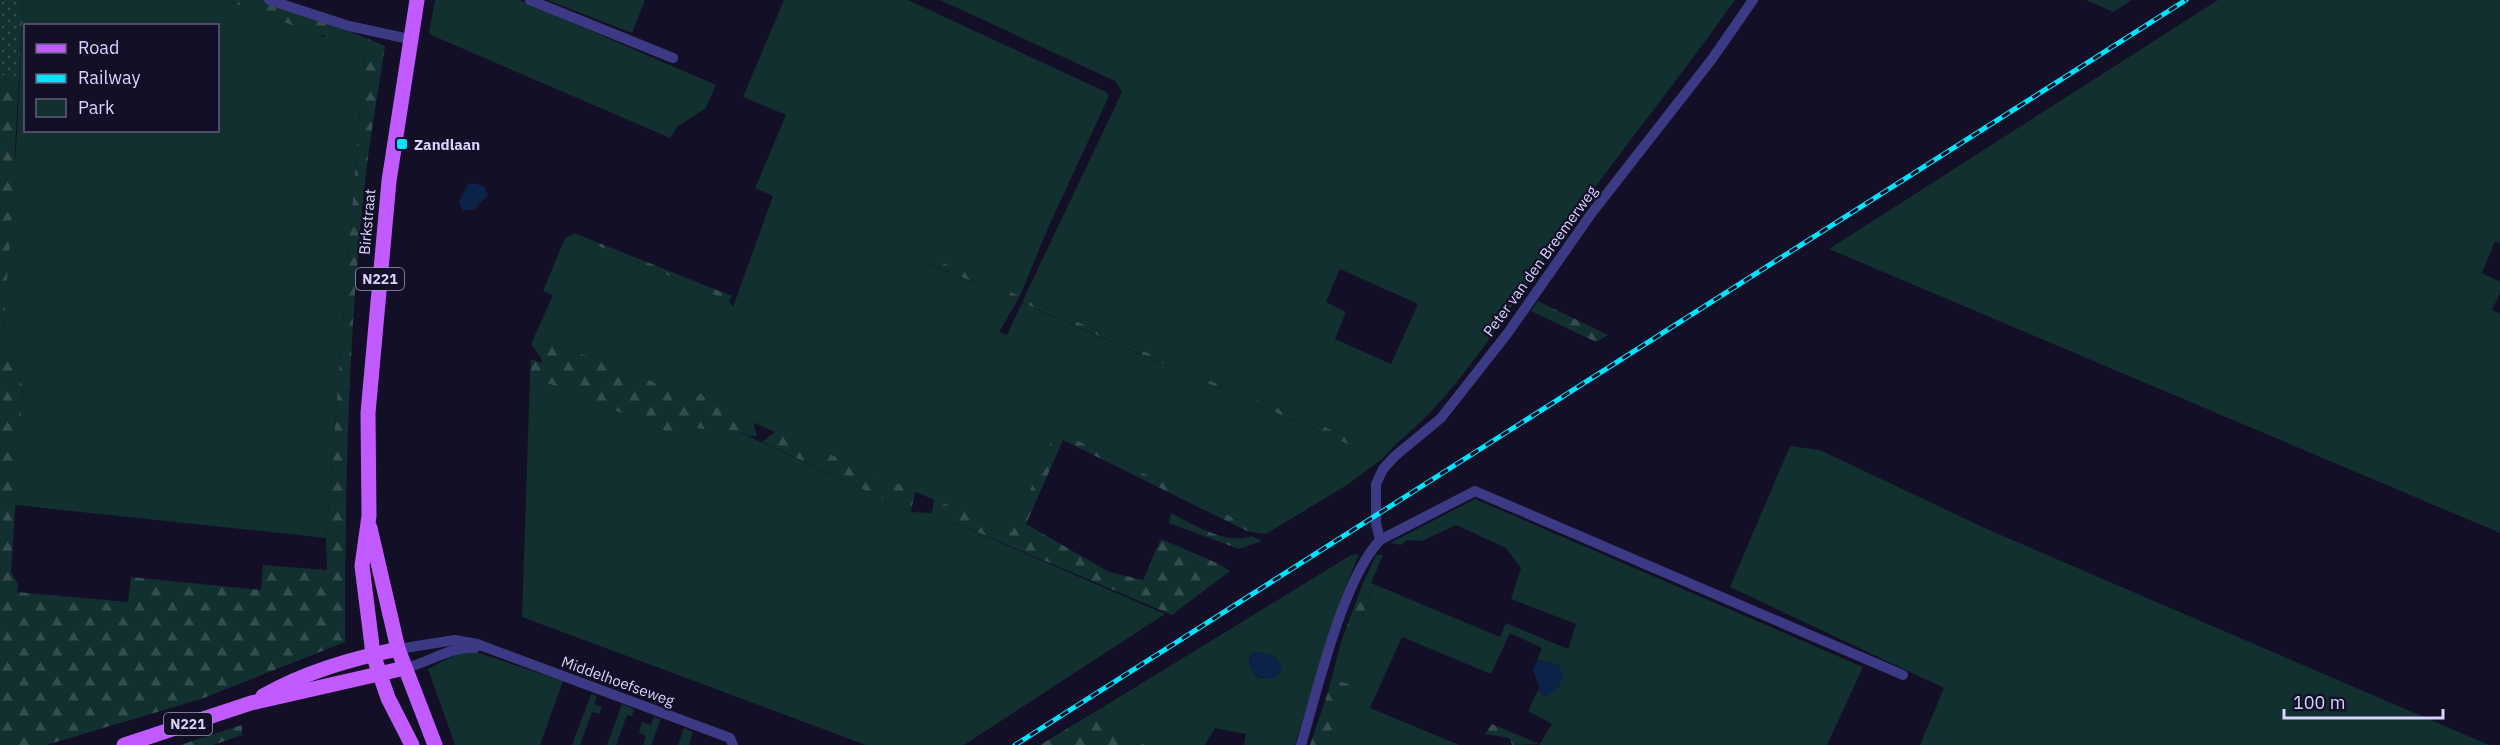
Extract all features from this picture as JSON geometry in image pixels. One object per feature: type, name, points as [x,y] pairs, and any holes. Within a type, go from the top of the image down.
[{"type":"main road","name":"Birkstraat","points":[[412,745],[388,698],[374,654],[362,566],[369,522],[368,413],[371,368],[393,141],[417,0]]},
{"type":"main road","name":"Birkstraat","points":[[369,522],[398,649]]},
{"type":"main road","points":[[374,654],[398,649]]},
{"type":"main road","name":"N221","points":[[124,745],[251,703],[405,668],[398,649]]},
{"type":"main road","name":"N221","points":[[251,703],[285,683],[352,658],[374,654]]},
{"type":"main road","points":[[405,668],[435,745]]},
{"type":"street","points":[[269,0],[349,26],[410,39]]},
{"type":"street","points":[[530,0],[673,58]]},
{"type":"street","name":"Peter van den Breemerweg","points":[[1380,540],[1376,523],[1376,484],[1383,469],[1395,456],[1441,418],[1507,334],[1591,214],[1712,59],[1753,0]]},
{"type":"street","points":[[1301,745],[1334,635],[1364,560],[1380,540],[1475,491],[1903,675]]},
{"type":"street","name":"Middelhoefseweg","points":[[398,649],[455,640],[477,644],[730,738],[733,745]]},
{"type":"street","name":"Middelhoefseweg","points":[[405,668],[466,647],[488,649]]},
{"type":"green space","points":[[0,0],[23,0],[16,165],[2,344],[23,387],[11,572],[18,584],[17,592],[128,602],[131,577],[261,590],[263,565],[327,570],[326,538],[364,59],[368,39],[385,46],[366,173],[354,304],[347,473],[345,642],[201,699],[46,745],[0,745]]},
{"type":"green space","points":[[0,0],[18,0],[16,76],[0,75]]},
{"type":"green space","points":[[23,0],[226,0],[324,37],[335,26],[368,39],[364,59],[326,538],[15,505],[23,387],[2,344],[15,172]]},
{"type":"green space","points":[[226,0],[266,0],[335,26],[330,36],[318,35]]},
{"type":"green space","points":[[435,0],[520,0],[716,85],[706,108],[677,127],[670,138],[431,35],[429,32]]},
{"type":"green space","points":[[547,0],[645,0],[632,33]]},
{"type":"green space","points":[[784,0],[908,0],[1106,92],[1109,96],[1048,228],[1020,296],[916,258],[1017,301],[999,332],[1007,335],[1022,303],[1382,459],[1347,485],[1266,534],[1056,430],[1012,533],[728,412],[712,401],[708,393],[684,395],[600,359],[539,343],[541,358],[531,344],[553,295],[543,291],[565,238],[572,235],[729,301],[733,307],[773,196],[755,188],[786,115],[743,97]]},
{"type":"green space","points":[[940,0],[1735,0],[1578,210],[1463,374],[1420,422],[1396,444],[1391,442],[1381,450],[1211,381],[1024,298],[1122,92],[1115,81]],"holes":[[[1340,269],[1418,304],[1391,364],[1335,339],[1346,312],[1326,302]]]},
{"type":"green space","points":[[2086,0],[2132,0],[2113,12]]},
{"type":"green space","points":[[2218,0],[2500,0],[2500,243],[2495,241],[2482,273],[2500,282],[2500,293],[2492,310],[2500,314],[2500,533],[1829,249]]},
{"type":"green space","points":[[574,233],[732,296],[729,301],[572,235]]},
{"type":"green space","points":[[922,254],[1020,296],[1017,301],[915,257]]},
{"type":"green space","points":[[1024,298],[1211,381],[1381,450],[1391,442],[1396,444],[1382,459],[1023,303]]},
{"type":"green space","points":[[1538,301],[1608,335],[1596,342],[1531,311]]},
{"type":"green space","points":[[538,343],[600,359],[684,395],[708,393],[717,404],[753,421],[757,436],[750,436],[735,430],[719,432],[682,422],[675,435],[530,376],[531,359],[542,363]]},
{"type":"green space","points":[[530,376],[675,435],[681,422],[714,430],[735,430],[911,512],[932,513],[1165,614],[964,745],[866,745],[522,617]]},
{"type":"green space","points":[[1056,430],[1266,534],[1247,531],[1063,440],[1026,524],[1109,572],[1143,580],[1161,539],[1230,571],[1172,615],[932,513],[934,499],[1012,532]]},
{"type":"green space","points":[[776,431],[915,491],[911,512],[762,442]]},
{"type":"green space","points":[[1790,446],[1820,450],[1989,530],[2489,745],[1920,745],[1944,688],[1730,587]]},
{"type":"green space","points":[[1475,499],[1863,667],[1827,745],[1539,745],[1552,724],[1528,711],[1538,690],[1546,697],[1560,685],[1559,666],[1537,660],[1542,648],[1510,633],[1491,674],[1402,637],[1370,708],[1459,745],[1327,745],[1342,696],[1356,696],[1340,681],[1328,692],[1341,642],[1350,648],[1373,590],[1363,583],[1376,555],[1383,555],[1371,583],[1500,637],[1506,623],[1568,649],[1576,624],[1511,599],[1521,568],[1506,548],[1456,525],[1422,541],[1407,540],[1401,545],[1390,543]]},
{"type":"green space","points":[[1171,513],[1221,536],[1242,538],[1252,536],[1262,541],[1239,549],[1169,523]]},
{"type":"green space","points":[[1359,554],[1341,599],[1295,745],[1244,745],[1246,734],[1215,728],[1205,745],[1145,745],[1114,728],[1103,707],[1351,555]],"holes":[[[1254,652],[1276,657],[1282,669],[1277,677],[1261,678],[1254,675],[1249,658]]]},
{"type":"green space","points":[[1363,583],[1373,589],[1350,649],[1341,642]]},
{"type":"green space","points":[[467,649],[563,681],[540,745],[455,745],[428,669]]},
{"type":"green space","points":[[1340,681],[1352,686],[1356,696],[1342,697],[1327,745],[1310,745],[1328,692]]},
{"type":"green space","points":[[591,694],[597,696],[594,704],[602,707],[599,714],[592,712],[580,745],[572,745]]},
{"type":"green space","points":[[622,704],[634,709],[632,716],[627,715],[616,745],[607,745]]},
{"type":"green space","points":[[1103,707],[1114,728],[1145,745],[1040,745]]},
{"type":"green space","points":[[654,717],[661,719],[651,745],[643,745],[646,736],[639,733],[642,722],[651,725]]},
{"type":"green space","points":[[1492,724],[1539,744],[1512,745],[1510,738],[1485,734]]},
{"type":"green space","points":[[242,725],[242,735],[213,745],[180,745]]},
{"type":"green space","points":[[684,728],[693,732],[689,745],[678,745]]},
{"type":"water","points":[[474,183],[485,187],[488,195],[475,209],[463,211],[459,202],[468,184]]},
{"type":"water","points":[[1254,652],[1268,654],[1278,660],[1282,669],[1277,677],[1269,679],[1254,675],[1248,662]]},
{"type":"water","points":[[1537,660],[1555,663],[1563,674],[1560,685],[1546,697],[1538,690],[1533,670]]},
{"type":"railway","points":[[1015,745],[2186,0]]},
{"type":"place","name":"Zandlaan","points":[[402,144]]}]
